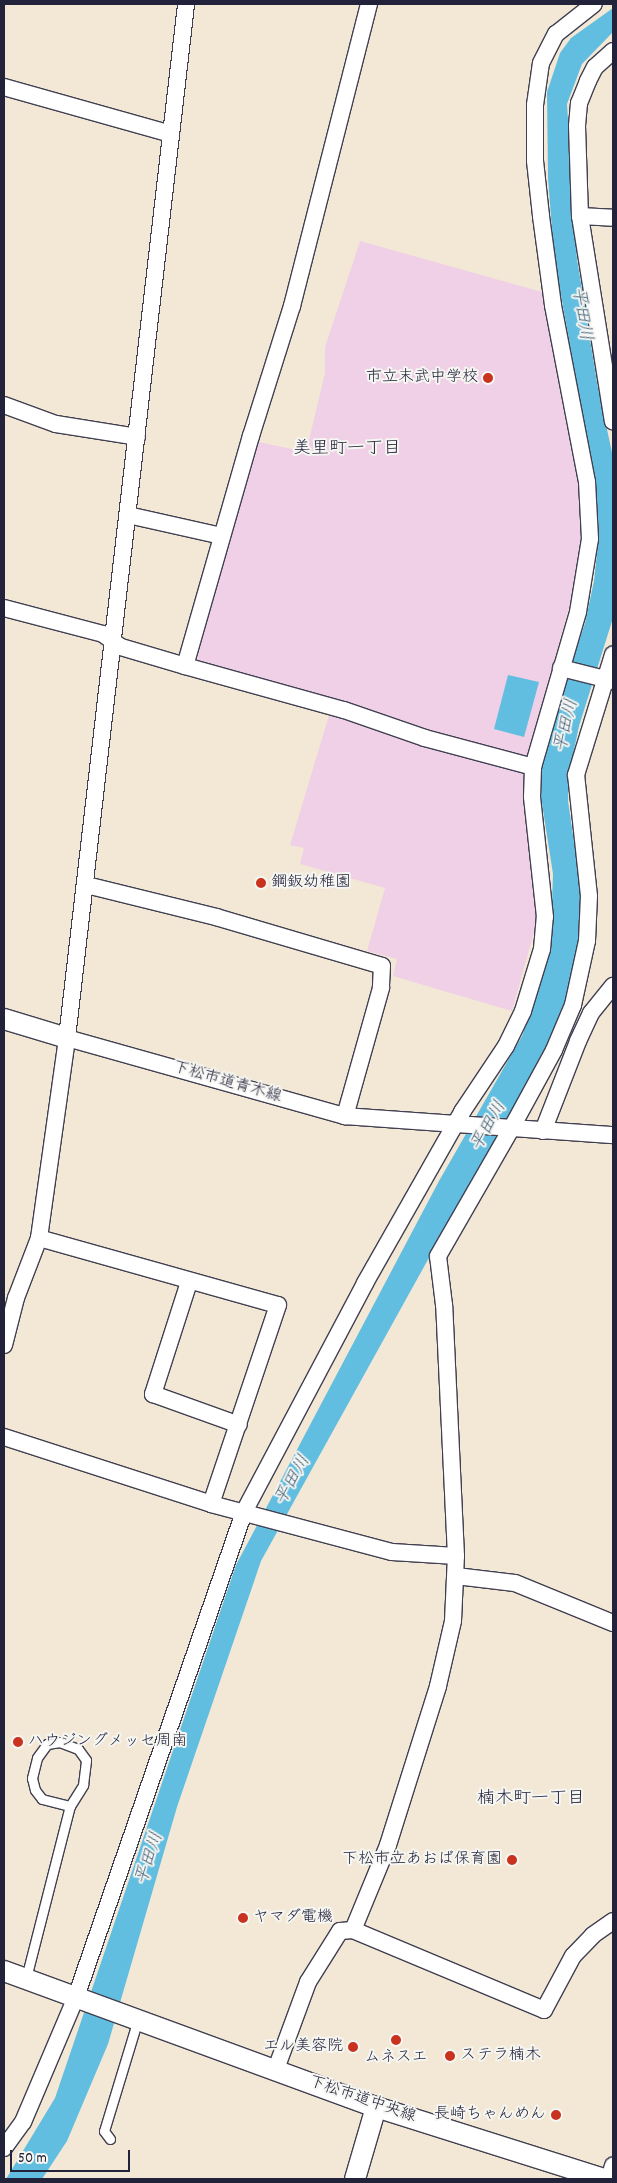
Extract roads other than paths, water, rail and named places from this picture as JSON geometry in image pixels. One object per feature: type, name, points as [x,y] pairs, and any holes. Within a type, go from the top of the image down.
[{"type":"street","points":[[4,1345],[10,1297],[39,1238],[67,1038],[186,4]]},
{"type":"street","points":[[185,666],[222,536],[292,306],[369,4]]},
{"type":"street","points":[[4,2148],[23,2122],[81,1998],[248,1513],[365,1284],[506,1046],[523,1012],[542,949],[545,917],[532,797],[533,767],[564,669],[578,612],[590,539],[587,482],[552,295],[535,161],[535,105],[541,63],[556,34],[594,4]]},
{"type":"street","points":[[613,51],[595,67],[580,103],[577,126],[580,216],[613,421]]},
{"type":"street","points":[[4,87],[171,134]]},
{"type":"street","points":[[580,216],[613,218]]},
{"type":"street","points":[[4,405],[56,424],[137,436]]},
{"type":"street","points":[[128,515],[222,536]]},
{"type":"street","points":[[4,608],[112,638],[121,647],[344,710],[425,738],[533,767]]},
{"type":"street","points":[[352,1930],[388,1845],[438,1686],[453,1621],[456,1556],[444,1305],[438,1256],[554,1050],[573,1005],[588,941],[589,896],[576,775],[613,656]]},
{"type":"street","points":[[564,669],[605,679]]},
{"type":"street","points":[[86,885],[216,917],[382,966],[381,988],[345,1116]]},
{"type":"street","points":[[543,1131],[591,1013],[613,986]]},
{"type":"street","name":"下松市道青木線","points":[[4,1019],[345,1116],[508,1129]]},
{"type":"street","points":[[508,1129],[613,1135]]},
{"type":"street","points":[[39,1238],[278,1306],[211,1504]]},
{"type":"street","points":[[190,1282],[154,1394],[239,1425]]},
{"type":"street","points":[[4,1437],[211,1504],[392,1552],[456,1556]]},
{"type":"street","points":[[456,1576],[515,1583],[613,1623]]},
{"type":"street","points":[[276,2069],[308,1982],[340,1931],[352,1930],[544,2010],[573,1956],[593,1935],[613,1921]]},
{"type":"street","points":[[4,1971],[81,1998]]},
{"type":"street","name":"下松市道中央線","points":[[81,1998],[376,2107],[607,2179]]},
{"type":"street","points":[[356,2179],[376,2107]]},
{"type":"street","points":[[607,2179],[613,2166]]},
{"type":"lane","points":[[26,1978],[70,1806],[82,1785],[86,1760],[78,1749],[60,1742],[47,1744],[37,1758],[32,1778],[35,1790],[42,1800],[70,1806]]},
{"type":"lane","points":[[110,2139],[104,2131],[130,2016]]},
{"type":"water","name":"平田川","points":[[613,8],[613,32],[582,64],[567,104],[577,259],[598,388],[613,457],[613,618],[579,726],[569,774],[568,801],[581,889],[580,937],[566,1005],[547,1055],[456,1209],[261,1561],[177,1807],[108,2044],[67,2141],[42,2179],[6,2179],[55,2098],[236,1565],[439,1181],[522,1036],[535,1000],[551,930],[553,874],[541,797],[542,763],[546,738],[585,623],[594,581],[599,535],[596,492],[554,256],[548,178],[547,92],[560,53],[571,38]]},
{"type":"water","points":[[508,675],[539,682],[524,737],[494,729]]},
{"type":"place","name":"市立末武中学校","points":[[488,378]]},
{"type":"place","name":"鋼鈑幼稚園","points":[[261,883]]},
{"type":"place","name":"ハウジングメッセ周南","points":[[18,1742]]},
{"type":"place","name":"下松市立あおば保育園","points":[[512,1860]]},
{"type":"place","name":"ヤマダ電機","points":[[243,1918]]},
{"type":"place","name":"ムネスエ","points":[[396,2040]]},
{"type":"place","name":"エル美容院","points":[[353,2047]]},
{"type":"place","name":"ステラ楠木","points":[[450,2056]]},
{"type":"place","name":"長崎ちゃんめん","points":[[556,2115]]},
{"type":"district","name":"美里町一丁目","points":[[347,450]]},
{"type":"district","name":"楠木町一丁目","points":[[531,1800]]}]
